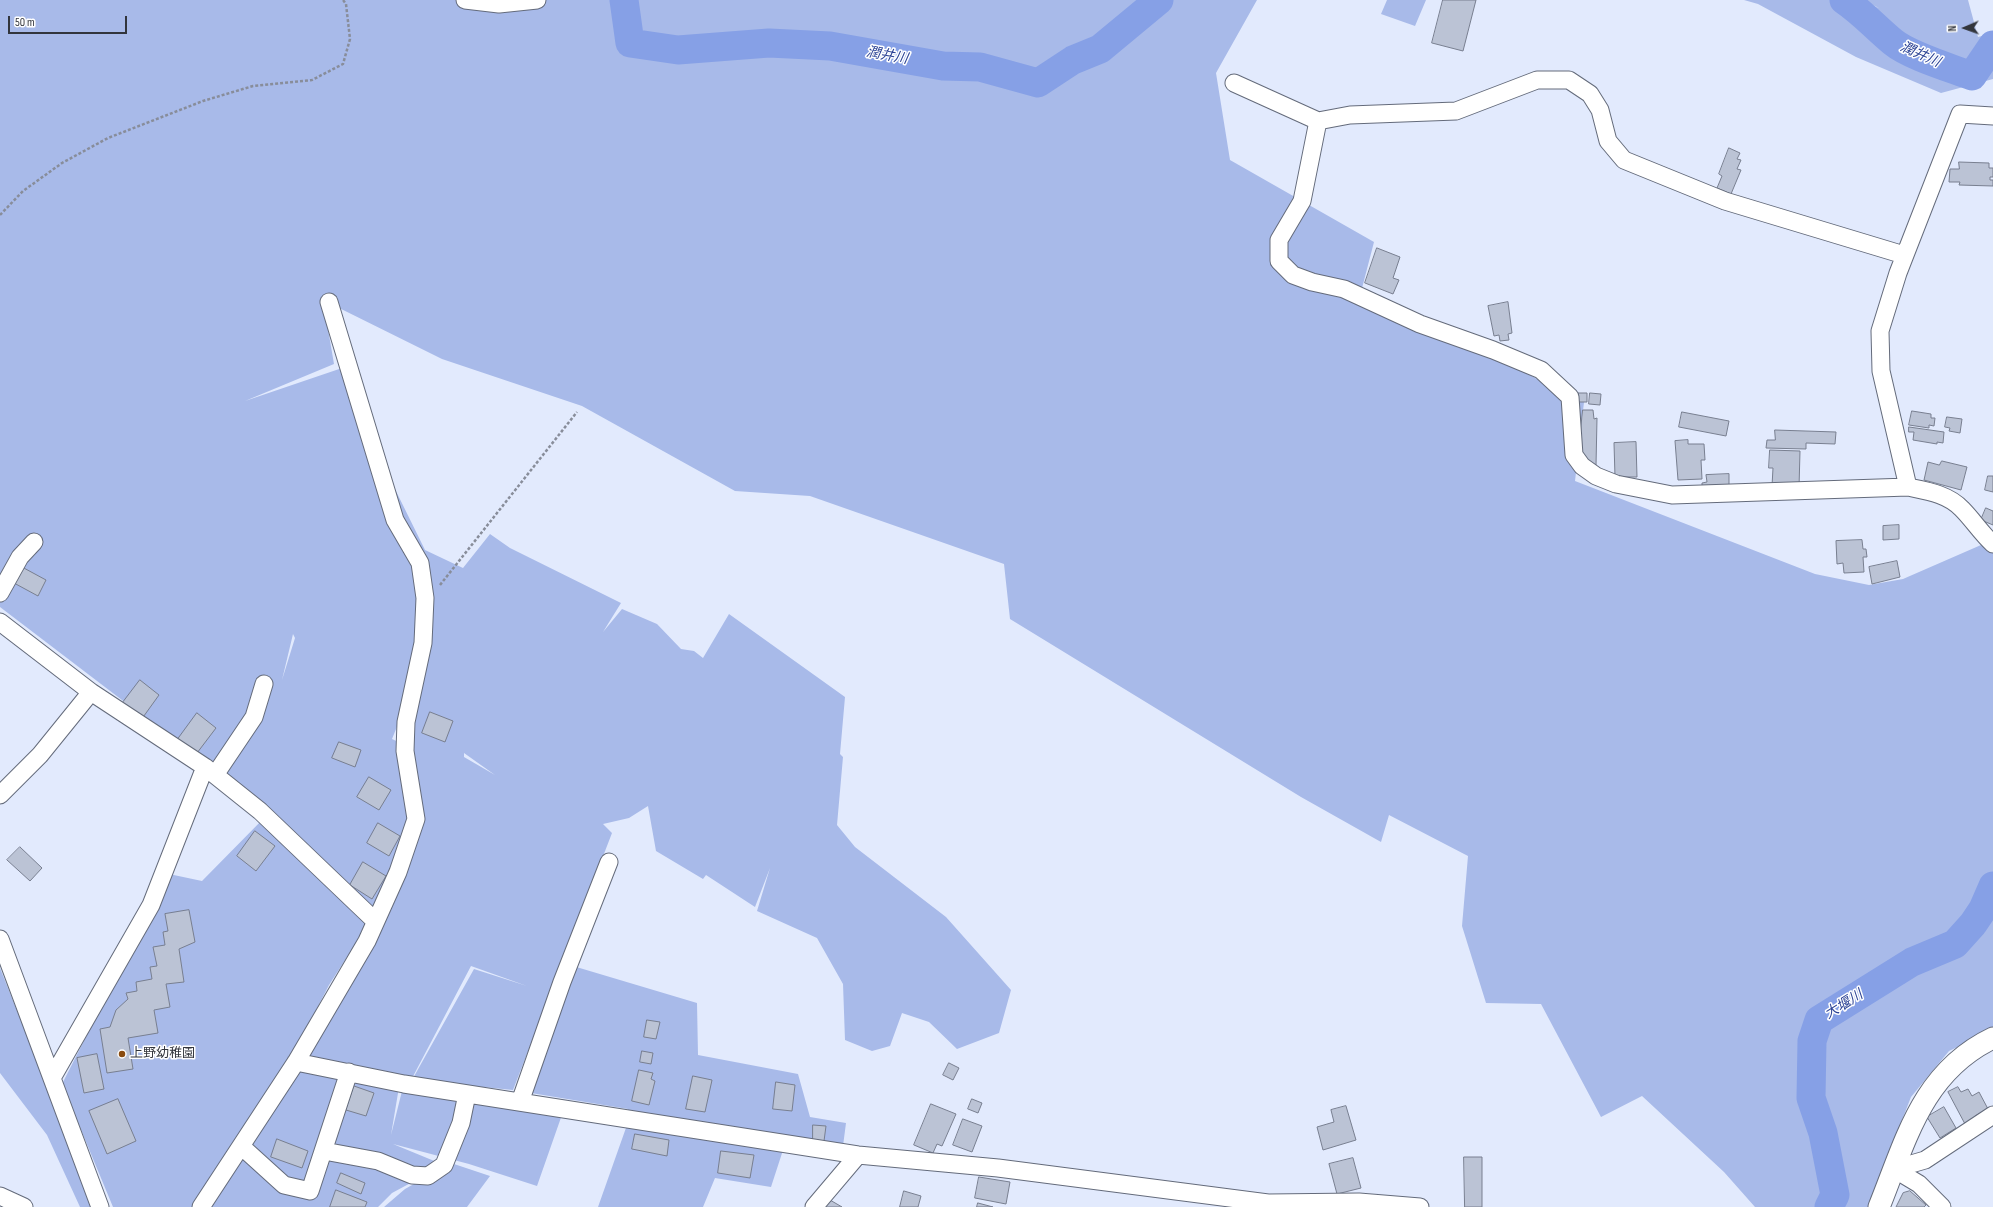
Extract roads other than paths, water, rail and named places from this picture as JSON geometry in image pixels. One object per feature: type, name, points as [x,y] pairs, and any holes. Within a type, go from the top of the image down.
[{"type":"main road","points":[[1879,1207],[1910,1125],[1926,1096],[1948,1069],[1973,1049],[1993,1038]]},
{"type":"street","points":[[465,0],[499,4],[537,0]]},
{"type":"street","points":[[1234,84],[1318,121],[1350,115],[1456,111],[1537,80],[1569,80],[1590,94],[1600,110],[1608,141],[1624,160],[1725,201],[1904,255]]},
{"type":"street","points":[[1908,487],[1881,371],[1880,331],[1889,298],[1904,255],[1960,114],[1993,116]]},
{"type":"street","points":[[1318,121],[1302,201],[1279,240],[1280,261],[1293,275],[1312,282],[1344,289],[1420,324],[1494,350],[1541,370],[1570,397],[1574,455],[1582,466],[1596,476],[1616,484],[1672,495],[1908,487],[1943,496],[1961,508],[1983,535],[1993,544]]},
{"type":"street","points":[[201,1207],[296,1062],[367,941],[398,872],[416,819],[405,751],[406,722],[424,643],[425,604],[420,563],[395,520],[329,302]]},
{"type":"street","points":[[0,593],[20,557],[34,542]]},
{"type":"street","points":[[0,622],[91,692],[210,771],[260,811],[372,918]]},
{"type":"street","points":[[52,1078],[151,905],[210,771],[254,717],[264,684]]},
{"type":"street","points":[[0,795],[40,755],[91,692]]},
{"type":"street","points":[[520,1102],[562,982],[609,862]]},
{"type":"street","points":[[0,939],[100,1207]]},
{"type":"street","points":[[296,1062],[467,1094],[858,1155],[998,1168],[1268,1205],[1359,1202],[1420,1207]]},
{"type":"street","points":[[241,1146],[284,1185],[310,1191],[348,1072]]},
{"type":"street","points":[[324,1151],[378,1161],[412,1175],[428,1176],[444,1165],[461,1123],[467,1094]]},
{"type":"street","points":[[1894,1170],[1925,1160],[1993,1115]]},
{"type":"street","points":[[814,1207],[858,1155]]},
{"type":"street","points":[[1894,1170],[1919,1184],[1942,1207]]},
{"type":"street","points":[[0,1196],[24,1207]]},
{"type":"waterway","name":"潤井川","points":[[624,0],[630,43],[678,50],[769,43],[830,46],[943,66],[980,67],[1038,83],[1073,60],[1100,49],[1159,0]]},
{"type":"waterway","name":"潤井川","points":[[1844,0],[1900,47],[1920,57],[1972,76],[1993,45]]},
{"type":"waterway","name":"大堰川","points":[[1829,1207],[1835,1195],[1823,1133],[1811,1098],[1812,1041],[1819,1020],[1912,962],[1955,944],[1973,924],[1983,909],[1993,886]]},
{"type":"place","name":"上野幼稚園","points":[[122,1054]]}]
